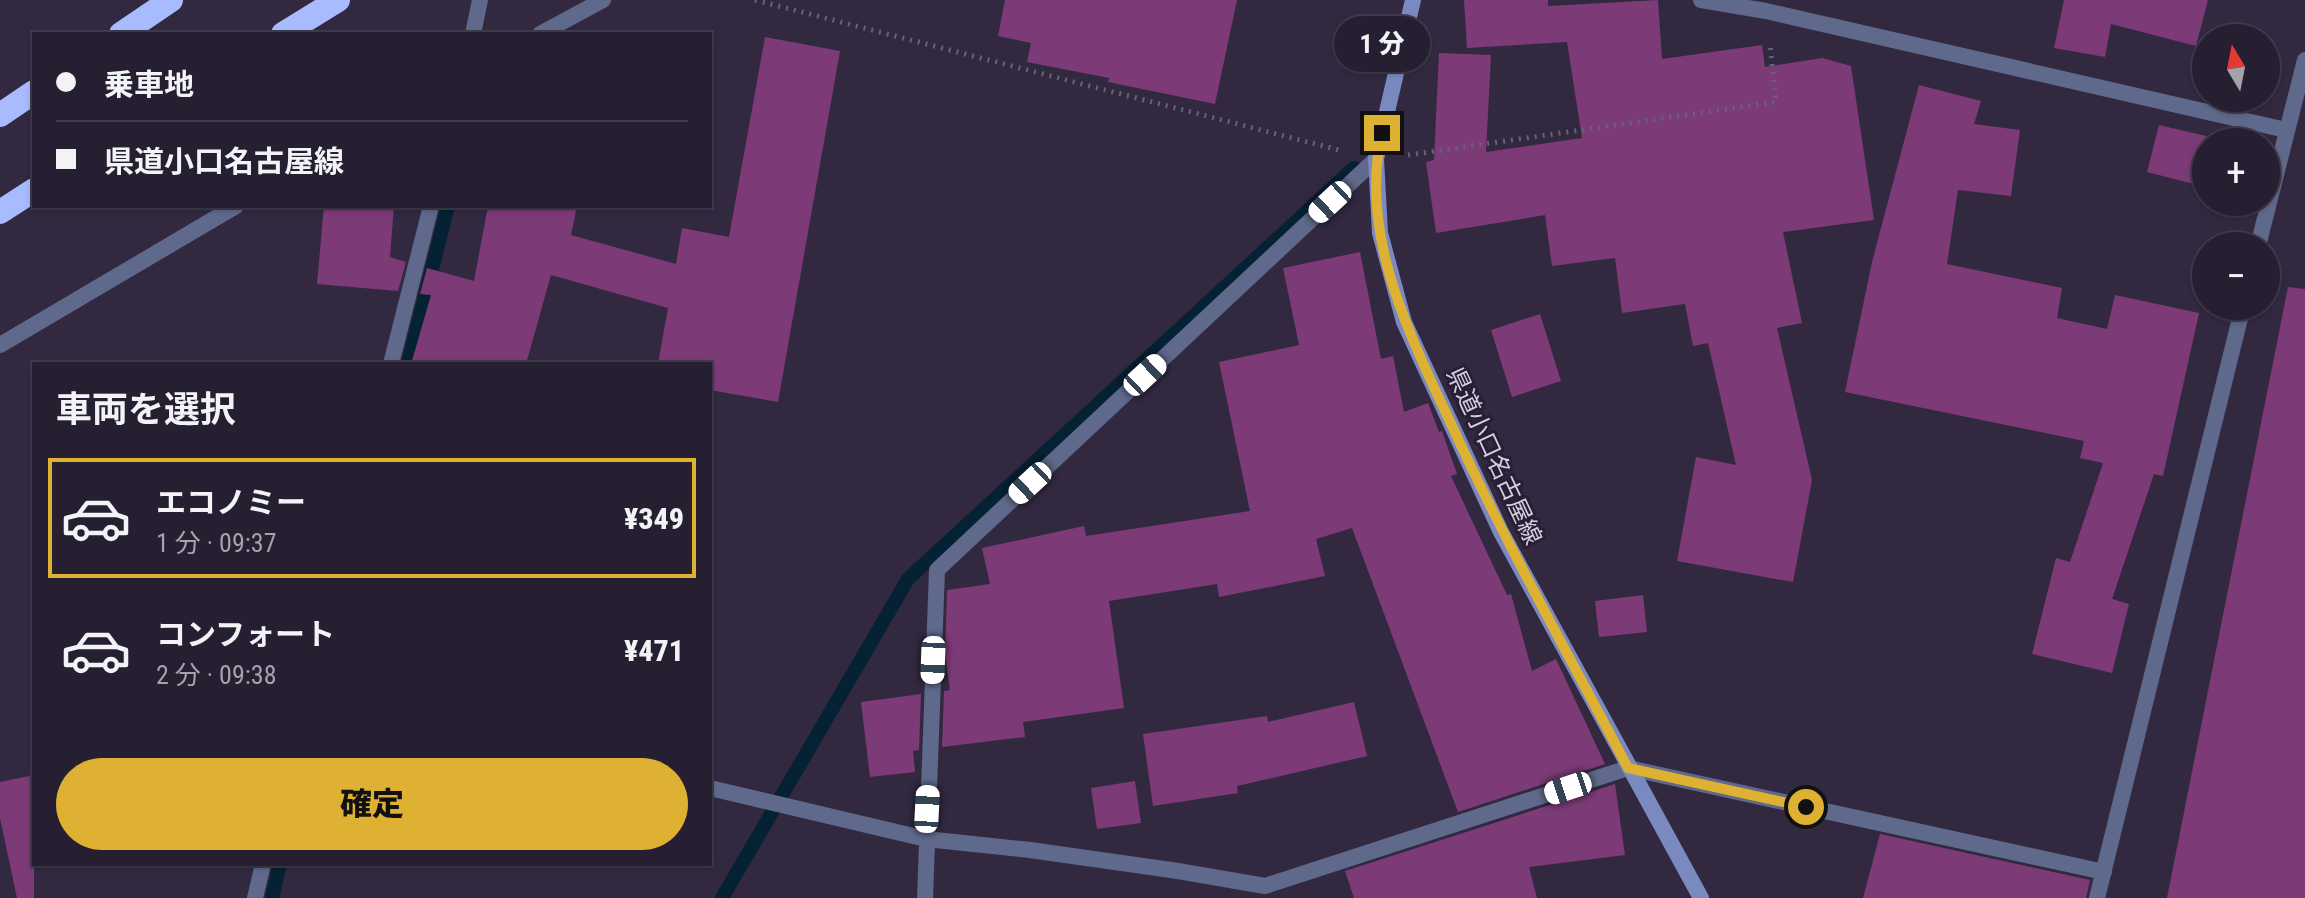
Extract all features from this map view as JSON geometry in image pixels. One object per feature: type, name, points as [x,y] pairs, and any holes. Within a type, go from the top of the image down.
[{"type":"highway","points":[[124,32],[171,0]]},
{"type":"highway","points":[[286,32],[338,0]]},
{"type":"highway","points":[[0,115],[32,93]]},
{"type":"highway","points":[[0,212],[32,191]]},
{"type":"main road","name":"県道小口名古屋線","points":[[1413,0],[1376,159],[1380,233],[1404,322],[1501,532],[1701,898]]},
{"type":"street","points":[[473,32],[480,0]]},
{"type":"street","points":[[544,32],[603,0]]},
{"type":"street","points":[[1701,0],[1766,11],[2286,130]]},
{"type":"street","points":[[2261,232],[2305,60]]},
{"type":"street","points":[[925,898],[937,570],[1376,159]]},
{"type":"street","points":[[0,345],[233,208]]},
{"type":"street","points":[[392,362],[430,208]]},
{"type":"street","points":[[2097,898],[2240,320]]},
{"type":"street","points":[[712,788],[926,839],[1030,850],[1265,886],[1628,768],[2104,872]]},
{"type":"street","points":[[255,898],[263,866]]},
{"type":"path","points":[[755,0],[1376,159],[1776,102],[1766,11]]},
{"type":"building","points":[[1005,0],[1237,0],[1215,104],[1027,62],[1031,43],[998,36]]},
{"type":"building","points":[[1464,0],[1548,0],[1548,6],[1658,0],[1662,59],[1762,45],[1765,67],[1822,58],[1851,66],[1874,220],[1783,232],[1802,323],[1777,328],[1812,480],[1793,582],[1677,561],[1696,457],[1736,465],[1708,343],[1693,346],[1685,304],[1622,313],[1615,258],[1552,266],[1545,215],[1436,233],[1426,162],[1434,160],[1439,53],[1491,55],[1486,152],[1582,138],[1567,42],[1467,48]]},
{"type":"building","points":[[2064,0],[2208,0],[2202,24],[2192,24],[2192,45],[2111,24],[2105,57],[2054,48]]},
{"type":"building","points":[[765,37],[840,51],[778,402],[712,390],[712,362],[658,362],[668,308],[551,275],[527,362],[412,362],[431,295],[420,294],[427,268],[474,281],[488,208],[577,208],[571,235],[676,264],[682,228],[729,237]]},
{"type":"building","points":[[1919,85],[1981,101],[1974,124],[2020,130],[2011,196],[1958,190],[1947,264],[2062,288],[2057,318],[2107,329],[2115,295],[2192,312],[2192,320],[2197,320],[2163,476],[2154,474],[2112,599],[2129,604],[2112,673],[2032,654],[2056,558],[2070,562],[2103,463],[2080,458],[2084,441],[1845,392],[1872,262]]},
{"type":"building","points":[[2159,125],[2192,133],[2192,183],[2147,172]]},
{"type":"building","points":[[324,208],[394,208],[390,257],[406,262],[398,291],[317,284]]},
{"type":"building","points":[[1360,252],[1381,359],[1393,356],[1404,412],[1428,403],[1457,474],[1451,476],[1507,595],[1511,594],[1532,671],[1556,659],[1605,764],[1458,812],[1352,528],[1316,539],[1325,576],[1219,597],[1217,584],[1109,601],[1124,708],[1023,722],[1025,737],[942,747],[944,691],[950,690],[945,655],[947,590],[990,584],[982,548],[1084,526],[1086,536],[1250,511],[1219,362],[1299,345],[1283,268]]},
{"type":"building","points":[[2288,287],[2305,289],[2305,898],[2167,898]]},
{"type":"building","points":[[1540,314],[1561,381],[1512,397],[1491,330]]},
{"type":"building","points":[[1643,595],[1647,632],[1599,637],[1595,601]]},
{"type":"building","points":[[921,694],[919,750],[913,751],[915,772],[870,777],[861,702]]},
{"type":"building","points":[[1354,702],[1367,756],[1237,786],[1238,793],[1153,806],[1143,734],[1267,716],[1268,722]]},
{"type":"building","points":[[32,775],[34,898],[17,898],[0,818],[0,782]]},
{"type":"building","points":[[1135,781],[1141,823],[1097,829],[1091,788]]},
{"type":"building","points":[[1615,784],[1625,855],[1529,867],[1537,898],[1354,898],[1345,871]]},
{"type":"building","points":[[1880,834],[2090,880],[2086,898],[1863,898]]},
{"type":"waterway","points":[[722,898],[908,579],[1354,168]]},
{"type":"waterway","points":[[409,362],[447,208]]},
{"type":"waterway","points":[[272,898],[280,866]]},
{"type":"route","points":[[1382,133],[1376,159],[1380,233],[1404,322],[1501,532],[1628,768],[1806,807]]}]
